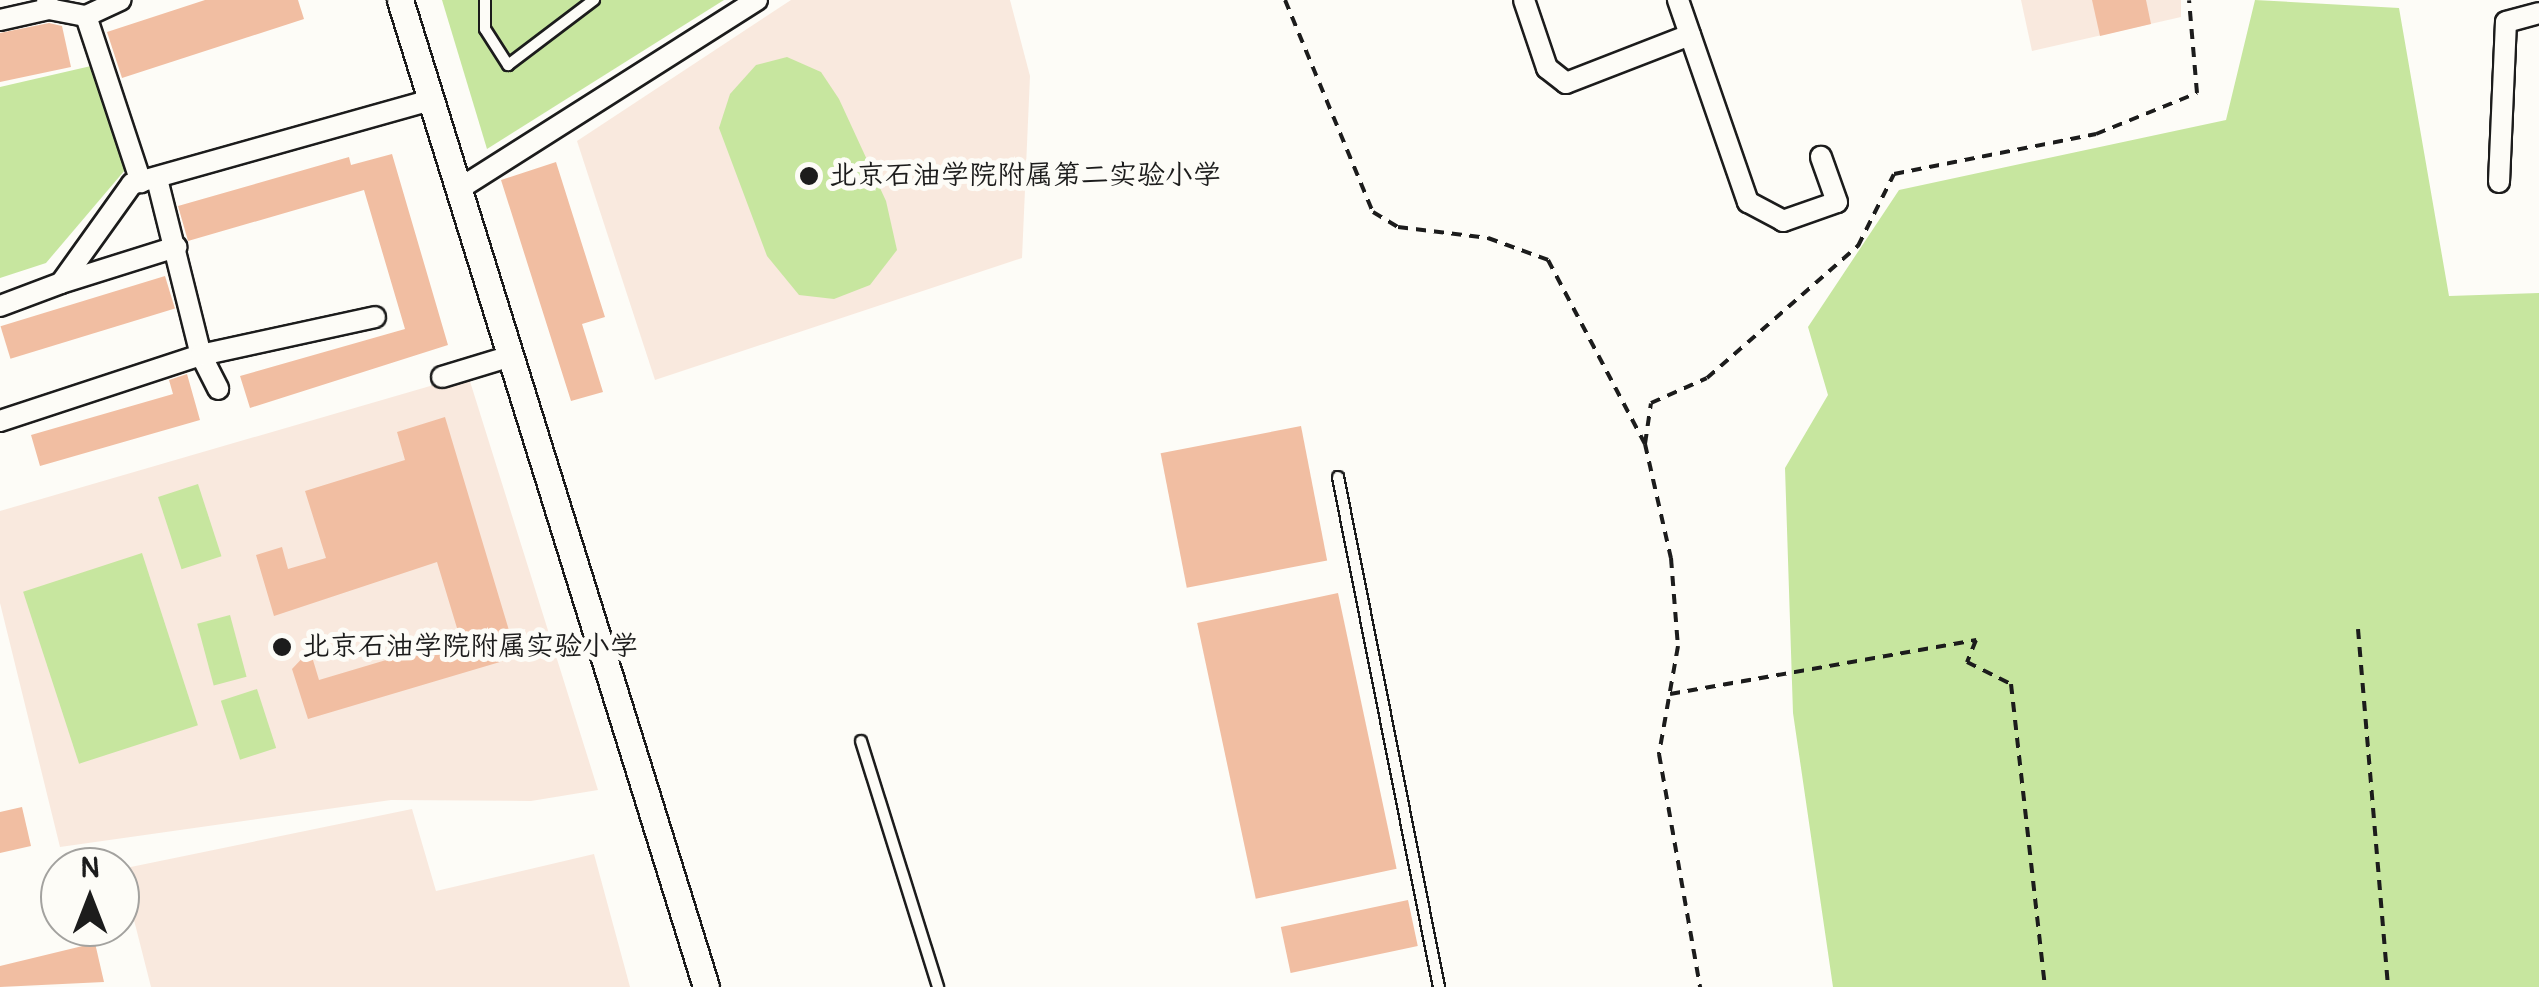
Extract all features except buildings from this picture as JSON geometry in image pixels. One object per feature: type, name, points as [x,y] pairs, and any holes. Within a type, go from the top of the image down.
[{"type":"street","points":[[400,0],[706,987]]},
{"type":"street","points":[[459,189],[757,0]]},
{"type":"street","points":[[1524,0],[1547,68],[1566,82],[1690,35]]},
{"type":"street","points":[[1678,0],[1748,202],[1783,222],[1837,202],[1821,157]]},
{"type":"street","points":[[0,20],[48,4],[86,16],[125,1]]},
{"type":"street","points":[[2499,182],[2506,22],[2539,13]]},
{"type":"street","points":[[86,16],[176,247],[201,355],[218,389]]},
{"type":"street","points":[[61,282],[149,180],[432,100]]},
{"type":"street","points":[[0,306],[61,282],[176,247]]},
{"type":"street","points":[[0,420],[201,355],[375,318]]},
{"type":"street","points":[[442,377],[511,356]]},
{"type":"lane","points":[[485,0],[485,29],[508,65],[594,0]]},
{"type":"lane","points":[[1338,477],[1438,987]]},
{"type":"lane","points":[[861,740],[938,987]]},
{"type":"path","points":[[1285,0],[1373,212],[1398,227],[1488,238],[1548,260],[1644,444],[1671,558],[1678,646],[1660,754],[1700,987]]},
{"type":"path","points":[[1644,444],[1651,402],[1707,378],[1858,246],[1894,174],[2096,134],[2197,93],[2189,0]]},
{"type":"path","points":[[2358,630],[2388,987]]},
{"type":"path","points":[[1670,694],[1976,640],[1967,662],[2011,684],[2045,987]]},
{"type":"shaded area","name":"北京石油学院附属第二实验小学","points":[[791,0],[1010,0],[1030,76],[1022,258],[655,380],[577,141]]},
{"type":"shaded area","points":[[2021,0],[2181,0],[2181,17],[2032,51]]},
{"type":"shaded area","name":"北京石油学院附属实验小学","points":[[468,375],[598,790],[531,801],[391,800],[60,847],[0,603],[0,511]]},
{"type":"shaded area","points":[[412,809],[436,891],[594,854],[630,987],[151,987],[140,944],[140,865]]},
{"type":"green space","points":[[442,0],[724,0],[487,149]]},
{"type":"green space","points":[[2255,0],[2399,8],[2449,296],[2539,293],[2539,987],[1833,987],[1793,713],[1785,468],[1828,395],[1808,327],[1899,190],[2226,120]]},
{"type":"green space","points":[[787,57],[821,72],[839,99],[886,201],[897,250],[870,285],[834,299],[799,295],[767,256],[719,128],[730,94],[756,65]]},
{"type":"green space","points":[[91,66],[125,170],[46,263],[0,278],[0,87]]},
{"type":"green space","points":[[198,484],[221,556],[182,569],[158,497]]},
{"type":"green space","points":[[142,553],[198,725],[79,764],[23,592]]},
{"type":"green space","points":[[230,615],[247,677],[214,686],[197,624]]},
{"type":"green space","points":[[257,689],[276,748],[240,760],[221,701]]},
{"type":"place","name":"北京石油学院附属第二实验小学","points":[[809,176]]},
{"type":"place","name":"北京石油学院附属实验小学","points":[[282,647]]}]
